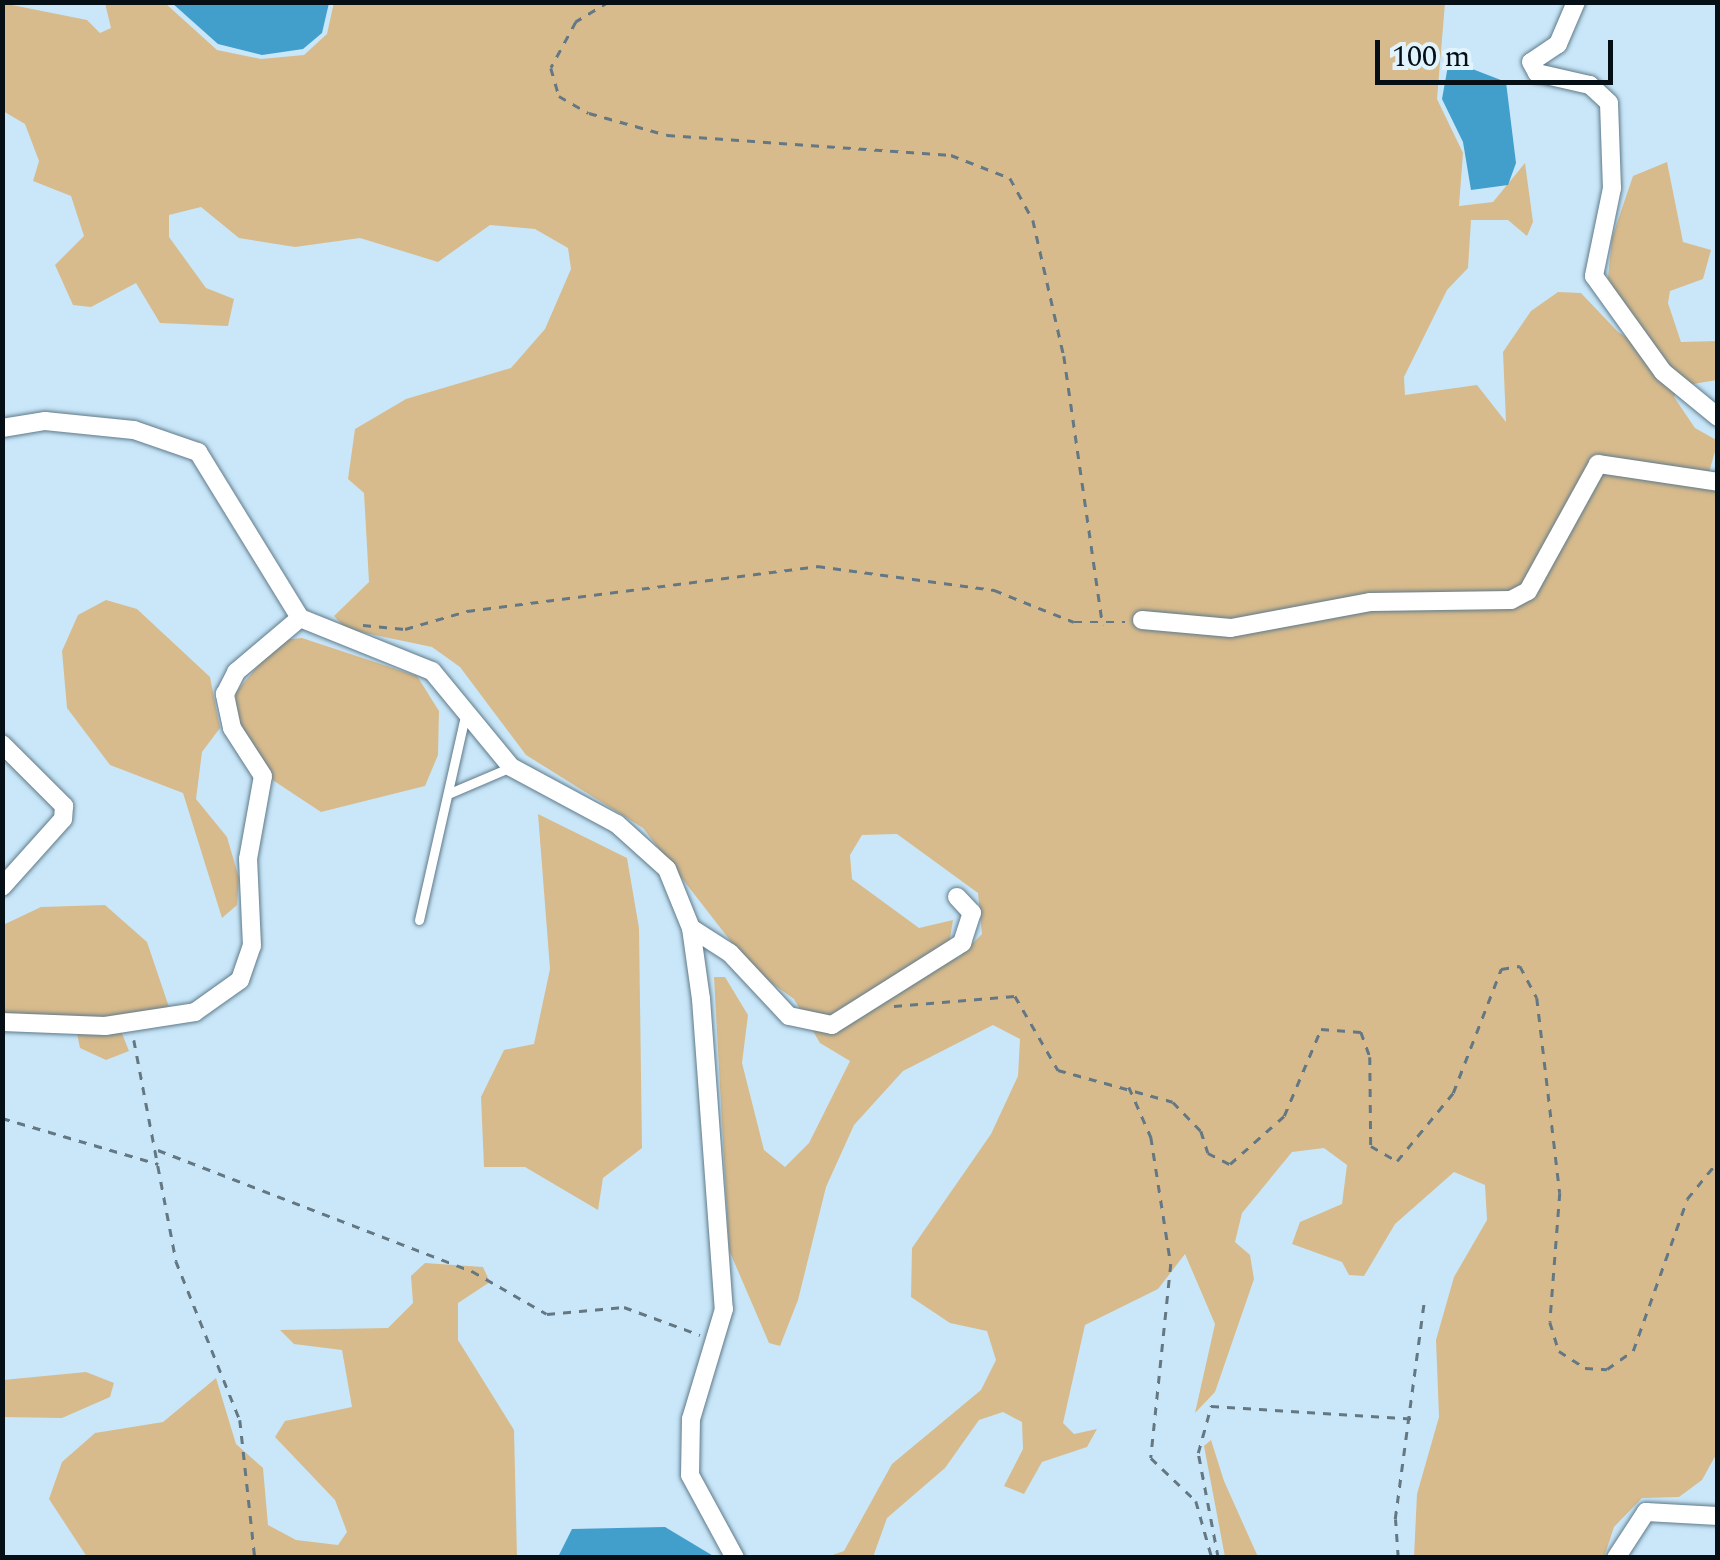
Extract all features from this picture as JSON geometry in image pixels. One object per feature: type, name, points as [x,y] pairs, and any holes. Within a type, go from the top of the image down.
[{"type":"street","points":[[1576,2],[1558,44],[1531,62],[1537,73],[1590,85],[1608,103],[1612,188],[1594,276],[1663,372],[1718,417]]},
{"type":"street","points":[[2,428],[46,421],[134,430],[198,452],[300,618],[432,671],[510,767],[650,848],[682,892],[692,928],[724,1309],[718,1347],[687,1448],[690,1475],[735,1558]]},
{"type":"street","points":[[1142,620],[1231,628],[1370,602],[1511,600],[1528,591],[1598,464],[1718,482]]},
{"type":"street","points":[[2,1022],[129,1024],[210,1008],[249,964],[248,859],[263,776],[232,728],[226,694],[236,672],[300,618]]},
{"type":"street","points":[[2,744],[64,806],[63,819],[2,887]]},
{"type":"street","points":[[692,928],[730,952],[789,1016],[832,1025],[877,1005],[962,943],[972,913],[957,897]]},
{"type":"street","points":[[1616,1558],[1646,1512],[1718,1516]]},
{"type":"lane","points":[[419,920],[466,712]]},
{"type":"lane","points":[[449,794],[510,767]]},
{"type":"path","points":[[609,2],[576,22],[551,68],[559,96],[589,113],[667,135],[934,152],[1010,178],[1033,220],[1068,374],[1103,625]]},
{"type":"path","points":[[355,624],[405,630],[467,612],[817,566],[994,590],[1043,615],[1103,625],[1142,620]]},
{"type":"path","points":[[877,1005],[1007,993],[1026,1005],[1058,1070],[1129,1086],[1186,1109],[1208,1154],[1230,1164],[1284,1116],[1310,1040],[1341,1026],[1367,1042],[1370,1146],[1397,1161],[1453,1093],[1501,970],[1520,966],[1537,998],[1560,1193],[1550,1322],[1559,1352],[1598,1370],[1633,1351],[1687,1199],[1718,1161]]},
{"type":"path","points":[[129,1024],[158,1150],[176,1261],[240,1420],[255,1558]]},
{"type":"path","points":[[1129,1086],[1151,1137],[1171,1264],[1151,1458],[1196,1501],[1212,1558]]},
{"type":"path","points":[[2,1118],[160,1164]]},
{"type":"path","points":[[158,1150],[472,1270],[547,1314],[624,1307],[679,1320],[718,1347]]},
{"type":"path","points":[[1398,1558],[1394,1519],[1415,1419],[1424,1302]]},
{"type":"path","points":[[1218,1558],[1198,1452],[1211,1406],[1415,1419]]},
{"type":"shaded area","points":[[334,2],[1445,3],[1437,99],[1463,153],[1459,206],[1493,202],[1525,163],[1533,222],[1527,236],[1508,220],[1471,220],[1468,268],[1447,290],[1404,377],[1405,395],[1477,385],[1506,422],[1503,352],[1531,311],[1558,292],[1581,293],[1618,332],[1628,338],[1637,328],[1608,278],[1612,238],[1633,176],[1667,162],[1683,242],[1711,250],[1703,279],[1670,291],[1668,303],[1681,342],[1718,341],[1717,380],[1681,386],[1674,397],[1695,428],[1718,441],[1708,476],[1718,486],[1718,1451],[1702,1480],[1679,1497],[1642,1498],[1614,1527],[1604,1557],[1414,1557],[1417,1494],[1439,1417],[1436,1340],[1454,1277],[1487,1220],[1485,1185],[1454,1172],[1395,1224],[1364,1276],[1349,1275],[1342,1262],[1292,1244],[1300,1222],[1342,1204],[1347,1165],[1324,1148],[1292,1152],[1242,1213],[1235,1242],[1250,1255],[1254,1279],[1215,1392],[1195,1413],[1215,1324],[1185,1254],[1158,1289],[1085,1325],[1063,1423],[1074,1434],[1097,1429],[1087,1447],[1042,1462],[1024,1494],[1004,1486],[1023,1449],[1022,1422],[1003,1412],[979,1420],[945,1468],[887,1518],[873,1557],[827,1557],[844,1551],[892,1464],[981,1390],[996,1360],[987,1331],[950,1323],[911,1297],[912,1248],[991,1134],[1018,1076],[1020,1039],[993,1025],[903,1071],[854,1125],[826,1187],[798,1300],[780,1346],[769,1343],[729,1250],[714,977],[725,977],[748,1015],[742,1063],[764,1150],[785,1167],[809,1143],[850,1061],[820,1043],[794,999],[753,970],[643,828],[526,755],[460,667],[432,647],[346,629],[334,616],[369,582],[364,493],[348,479],[355,429],[406,399],[511,368],[545,329],[571,269],[568,248],[535,229],[490,225],[438,262],[360,238],[295,247],[239,238],[201,207],[169,215],[169,237],[206,288],[234,299],[228,326],[160,323],[136,283],[91,307],[73,305],[55,265],[84,236],[71,196],[33,181],[39,161],[25,124],[3,111],[2,3],[87,20],[100,33],[111,28],[105,3],[165,3],[217,50],[261,59],[304,55],[327,34]],"holes":[[[897,834],[978,893],[982,934],[959,957],[947,956],[953,920],[919,928],[852,879],[850,855],[862,835]]]},
{"type":"shaded area","points":[[106,600],[137,609],[210,677],[220,728],[202,752],[196,799],[227,837],[239,878],[237,905],[222,918],[183,793],[110,765],[67,708],[62,651],[78,615]]},
{"type":"shaded area","points":[[302,638],[417,676],[439,711],[438,755],[425,786],[321,812],[271,779],[236,718],[236,692],[280,640]]},
{"type":"shaded area","points":[[538,814],[627,858],[639,928],[642,1148],[603,1178],[598,1210],[525,1167],[484,1167],[481,1097],[504,1050],[534,1044],[550,969]]},
{"type":"shaded area","points":[[105,905],[147,942],[170,1010],[121,1031],[129,1051],[106,1060],[80,1048],[74,1019],[3,1016],[3,925],[41,907]]},
{"type":"shaded area","points":[[425,1263],[483,1267],[490,1282],[458,1303],[458,1340],[514,1430],[517,1557],[87,1557],[49,1499],[62,1462],[95,1433],[163,1422],[216,1378],[236,1444],[263,1468],[268,1525],[296,1540],[338,1545],[347,1532],[335,1500],[275,1437],[285,1421],[352,1407],[342,1350],[294,1344],[280,1330],[388,1328],[413,1303],[411,1276]]},
{"type":"shaded area","points":[[86,1372],[114,1383],[110,1397],[62,1418],[3,1417],[3,1380]]},
{"type":"shaded area","points":[[1211,1440],[1224,1481],[1258,1557],[1225,1557],[1204,1446]]},
{"type":"water","points":[[172,3],[329,3],[322,33],[303,49],[262,55],[218,44]]},
{"type":"water","points":[[1449,60],[1506,82],[1516,163],[1508,185],[1471,190],[1463,142],[1442,99]]},
{"type":"water","points":[[665,1527],[715,1557],[558,1557],[572,1529]]}]
